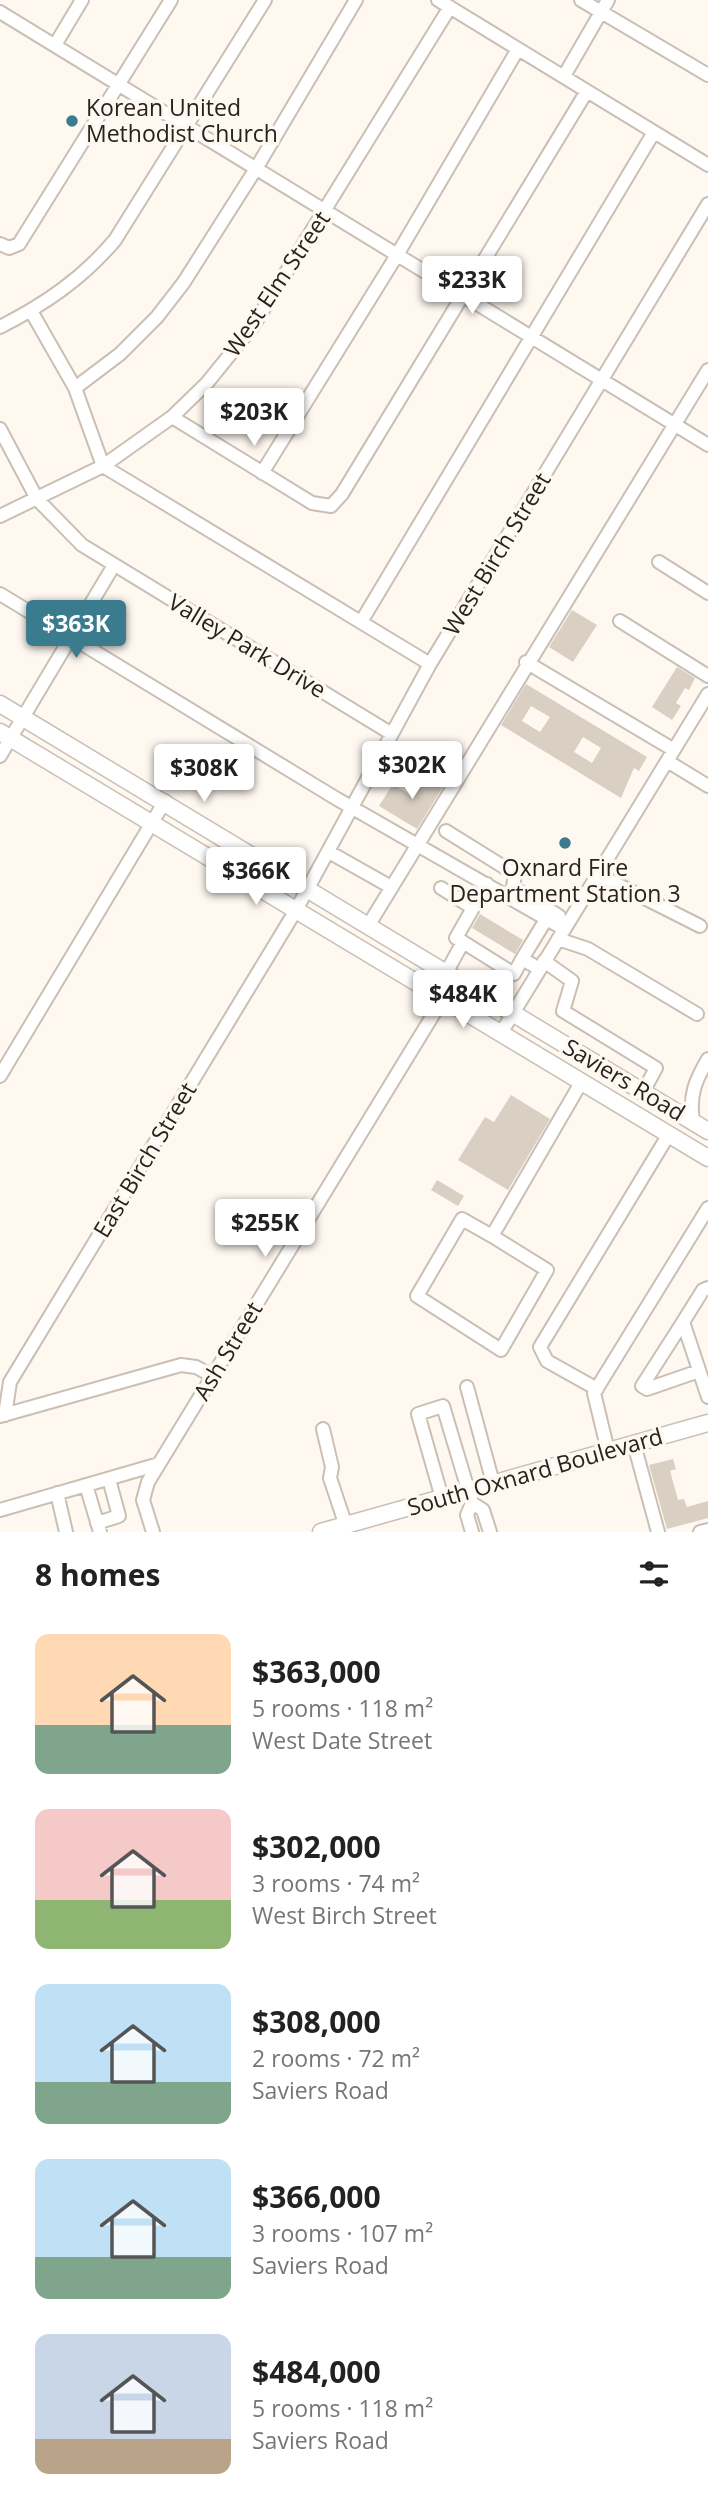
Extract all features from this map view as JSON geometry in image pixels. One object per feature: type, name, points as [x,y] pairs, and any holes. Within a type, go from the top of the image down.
[{"type":"main road","name":"Saviers Road","points":[[0,704],[708,1130]]},
{"type":"main road","name":"Saviers Road","points":[[5,735],[708,1157]]},
{"type":"main road","name":"South Oxnard Boulevard","points":[[321,1532],[443,1498],[469,1497],[493,1483],[708,1423]]},
{"type":"street","points":[[55,44],[82,0]]},
{"type":"street","points":[[0,244],[9,248],[19,244],[171,0]]},
{"type":"street","points":[[0,327],[32,311],[78,279],[115,240],[265,0]]},
{"type":"street","points":[[75,388],[120,354],[157,317],[184,282],[257,167],[356,0]]},
{"type":"street","points":[[438,0],[708,164]]},
{"type":"street","points":[[581,0],[708,75]]},
{"type":"street","points":[[564,76],[608,0]]},
{"type":"street","name":"West Elm Street","points":[[0,516],[103,466],[172,417],[207,383],[253,326],[327,211],[450,7]]},
{"type":"street","points":[[0,12],[121,83],[708,445]]},
{"type":"street","points":[[262,473],[397,255],[518,49]]},
{"type":"street","points":[[172,417],[312,503],[326,507],[342,494],[587,91]]},
{"type":"street","points":[[361,622],[654,132]]},
{"type":"street","name":"West Birch Street","points":[[296,910],[430,664],[708,204]]},
{"type":"street","points":[[32,311],[75,388],[103,466],[430,664]]},
{"type":"street","points":[[368,926],[526,662],[708,370]]},
{"type":"street","name":"Valley Park Drive","points":[[0,429],[26,484],[64,530],[114,565],[393,734]]},
{"type":"street","points":[[659,562],[708,593]]},
{"type":"street","points":[[0,756],[5,735],[23,718],[114,565]]},
{"type":"street","points":[[1,597],[547,918],[588,949],[697,1014]]},
{"type":"street","points":[[620,621],[708,676]]},
{"type":"street","points":[[526,662],[670,755],[708,786]]},
{"type":"street","points":[[501,1033],[670,755],[706,701]]},
{"type":"street","points":[[0,1076],[165,802]]},
{"type":"street","points":[[446,831],[515,874],[513,887],[563,930]]},
{"type":"street","points":[[329,852],[391,887]]},
{"type":"street","points":[[597,874],[700,926]]},
{"type":"street","points":[[488,884],[456,938],[514,974],[547,918]]},
{"type":"street","points":[[441,888],[473,908]]},
{"type":"street","name":"East Birch Street","points":[[3,1416],[10,1382],[296,910]]},
{"type":"street","points":[[446,973],[463,942]]},
{"type":"street","points":[[522,958],[572,981],[563,1011],[656,1068],[643,1092]]},
{"type":"street","name":"Ash Street","points":[[153,1532],[143,1491],[444,997]]},
{"type":"street","points":[[693,1122],[690,1103],[693,1084],[708,1059]]},
{"type":"street","points":[[492,1236],[582,1082]]},
{"type":"street","points":[[597,1390],[547,1361],[540,1347],[669,1134]]},
{"type":"street","points":[[608,1451],[594,1404],[597,1390],[708,1208]]},
{"type":"street","points":[[462,1219],[492,1236],[547,1270],[501,1350],[417,1296],[462,1219]]},
{"type":"street","points":[[703,1372],[647,1389],[642,1386],[703,1290],[708,1288]]},
{"type":"street","points":[[683,1322],[703,1372],[708,1397]]},
{"type":"street","points":[[3,1416],[181,1365],[196,1367],[213,1376]]},
{"type":"street","points":[[467,1387],[493,1483]]},
{"type":"street","points":[[443,1498],[418,1414],[443,1406],[469,1497],[467,1515],[472,1532]]},
{"type":"street","points":[[323,1429],[332,1467],[330,1478],[346,1526]]},
{"type":"street","points":[[634,1444],[658,1532]]},
{"type":"street","points":[[0,1510],[59,1500],[86,1485],[159,1464]]},
{"type":"street","points":[[86,1485],[99,1527],[119,1516],[109,1479]]},
{"type":"street","points":[[469,1497],[483,1510],[490,1532]]},
{"type":"street","points":[[59,1500],[66,1532]]},
{"type":"street","points":[[699,1532],[708,1530]]},
{"type":"building","points":[[572,610],[597,625],[573,662],[549,647]]},
{"type":"building","points":[[677,667],[695,678],[689,690],[685,688],[676,703],[681,706],[672,720],[652,707]]},
{"type":"building","points":[[526,684],[647,757],[639,771],[634,768],[621,798],[501,725]],"holes":[[[531,706],[550,717],[540,732],[522,721]],[[583,737],[601,748],[592,763],[574,752]]]},
{"type":"building","points":[[425,774],[444,785],[417,829],[379,806],[393,784],[412,796]]},
{"type":"building","points":[[480,914],[523,940],[515,954],[472,928]]},
{"type":"building","points":[[511,1095],[550,1119],[508,1190],[458,1160],[485,1117],[494,1122]]},
{"type":"building","points":[[437,1180],[464,1196],[458,1206],[431,1190]]},
{"type":"building","points":[[673,1459],[676,1469],[670,1471],[678,1500],[684,1499],[687,1507],[708,1501],[708,1518],[667,1529],[649,1465]]},
{"type":"place","name":"Korean United Methodist Church","points":[[72,121]]},
{"type":"place","name":"Oxnard Fire Department Station 3","points":[[565,843]]}]
